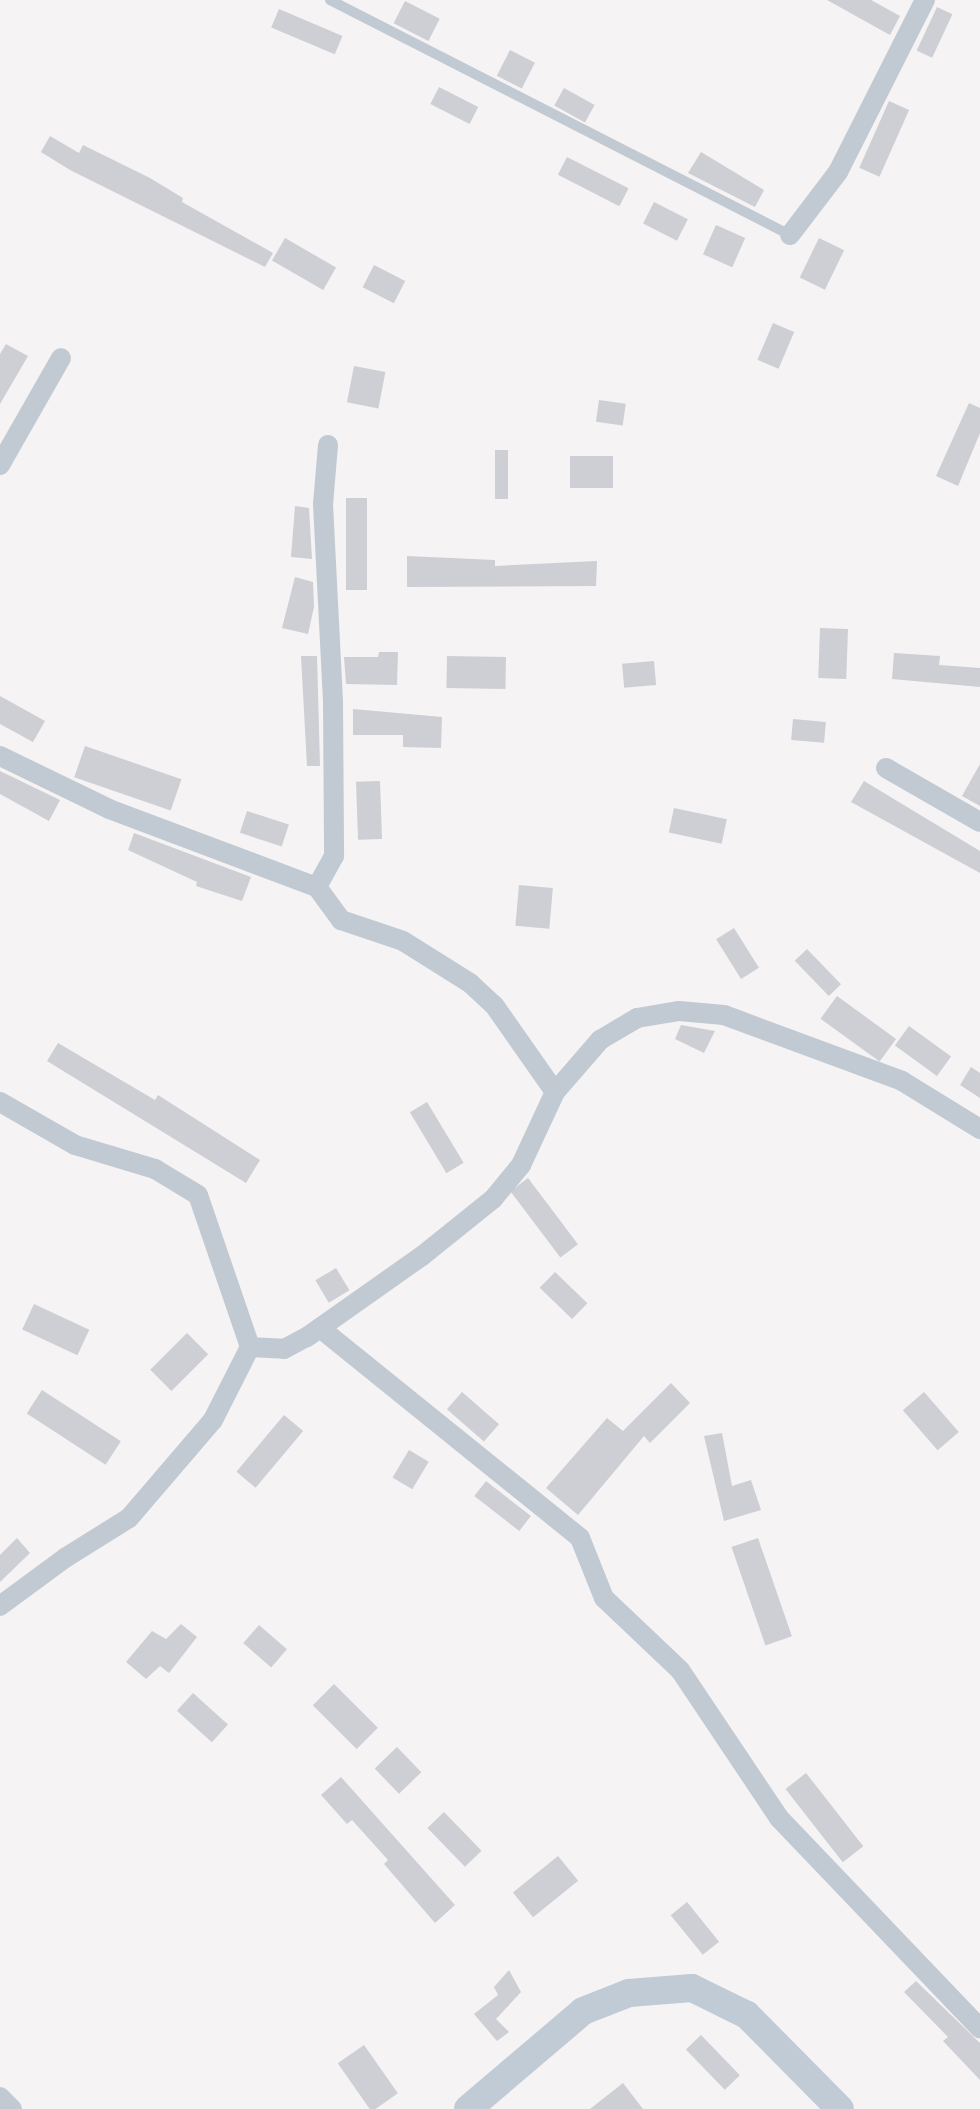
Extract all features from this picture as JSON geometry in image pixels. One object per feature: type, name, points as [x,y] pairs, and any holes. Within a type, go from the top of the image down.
[{"type":"main road","points":[[468,2109],[584,2012],[629,1993],[692,1988],[747,2015],[840,2109]]},
{"type":"street","points":[[790,235],[838,172],[925,0]]},
{"type":"street","points":[[0,464],[61,358]]},
{"type":"street","points":[[317,886],[334,856],[333,702],[323,504],[328,445]]},
{"type":"street","points":[[0,756],[109,809],[317,886],[340,920],[403,941],[470,982],[494,1005],[555,1092]]},
{"type":"street","points":[[886,768],[980,822]]},
{"type":"street","points":[[250,1346],[284,1348],[320,1328],[422,1256],[493,1198],[521,1165],[555,1092],[600,1040],[636,1018],[679,1011],[724,1015],[902,1081],[980,1129]]},
{"type":"street","points":[[0,1102],[75,1145],[155,1169],[198,1196],[250,1346],[213,1420],[129,1518],[0,1606]]},
{"type":"street","points":[[320,1328],[580,1538],[604,1598],[680,1670],[779,1818],[980,2028]]},
{"type":"street","points":[[0,2096],[12,2109]]},
{"type":"lane","points":[[330,0],[790,235]]},
{"type":"building","points":[[827,0],[871,0],[900,16],[890,35]]},
{"type":"building","points":[[405,1],[440,19],[428,41],[394,23]]},
{"type":"building","points":[[937,7],[952,14],[932,58],[917,51]]},
{"type":"building","points":[[279,9],[343,36],[335,54],[271,27]]},
{"type":"building","points":[[510,50],[535,63],[522,89],[497,76]]},
{"type":"building","points":[[439,87],[478,107],[470,124],[430,104]]},
{"type":"building","points":[[564,88],[595,105],[585,122],[554,105]]},
{"type":"building","points":[[889,101],[909,110],[879,177],[859,168]]},
{"type":"building","points":[[50,136],[79,153],[83,145],[150,178],[183,198],[182,202],[273,253],[265,267],[70,170],[41,152]]},
{"type":"building","points":[[701,152],[764,190],[755,207],[688,173]]},
{"type":"building","points":[[567,157],[628,188],[619,206],[558,175]]},
{"type":"building","points":[[654,202],[688,219],[677,241],[643,223]]},
{"type":"building","points":[[716,225],[745,238],[732,267],[703,254]]},
{"type":"building","points":[[285,238],[336,268],[323,290],[272,261]]},
{"type":"building","points":[[819,238],[844,250],[825,290],[800,278]]},
{"type":"building","points":[[374,265],[405,281],[394,303],[363,287]]},
{"type":"building","points":[[773,323],[794,332],[779,369],[757,360]]},
{"type":"building","points":[[6,344],[28,356],[0,404],[0,354]]},
{"type":"building","points":[[354,366],[385,372],[378,408],[347,402]]},
{"type":"building","points":[[599,400],[626,404],[623,426],[596,422]]},
{"type":"building","points":[[969,403],[980,408],[980,433],[958,486],[936,476]]},
{"type":"building","points":[[495,450],[508,450],[508,499],[495,499]]},
{"type":"building","points":[[570,456],[613,456],[613,488],[570,488]]},
{"type":"building","points":[[346,498],[367,498],[367,590],[346,590]]},
{"type":"building","points":[[295,506],[309,508],[312,559],[291,557]]},
{"type":"building","points":[[407,556],[495,560],[495,566],[597,561],[596,586],[407,587]]},
{"type":"building","points":[[295,577],[313,582],[314,607],[308,634],[282,628]]},
{"type":"building","points":[[820,628],[848,629],[846,679],[818,678]]},
{"type":"building","points":[[379,652],[398,652],[397,685],[346,684],[344,657],[378,657]]},
{"type":"building","points":[[894,653],[940,656],[939,665],[980,668],[980,687],[892,679]]},
{"type":"building","points":[[301,656],[317,656],[320,766],[307,766]]},
{"type":"building","points":[[447,656],[506,657],[505,689],[446,688]]},
{"type":"building","points":[[654,661],[656,685],[624,688],[622,664]]},
{"type":"building","points":[[0,696],[45,721],[33,742],[0,724]]},
{"type":"building","points":[[353,709],[442,717],[441,748],[403,747],[403,735],[353,735]]},
{"type":"building","points":[[793,719],[826,722],[824,743],[791,740]]},
{"type":"building","points":[[85,746],[181,779],[171,810],[74,777]]},
{"type":"building","points":[[980,764],[980,806],[962,796]]},
{"type":"building","points":[[0,771],[60,800],[49,821],[0,794]]},
{"type":"building","points":[[380,781],[382,839],[358,840],[356,782]]},
{"type":"building","points":[[864,781],[980,851],[980,873],[851,802]]},
{"type":"building","points":[[674,808],[727,819],[722,844],[669,832]]},
{"type":"building","points":[[247,811],[289,825],[282,846],[240,833]]},
{"type":"building","points":[[134,833],[251,877],[242,901],[196,886],[197,882],[128,850]]},
{"type":"building","points":[[519,885],[553,888],[549,929],[515,926]]},
{"type":"building","points":[[734,928],[759,968],[741,979],[716,939]]},
{"type":"building","points":[[807,949],[841,984],[829,996],[795,961]]},
{"type":"building","points":[[837,996],[896,1039],[880,1062],[821,1019]]},
{"type":"building","points":[[681,1025],[715,1031],[704,1053],[675,1039]]},
{"type":"building","points":[[909,1026],[951,1057],[937,1076],[895,1045]]},
{"type":"building","points":[[58,1043],[155,1100],[158,1095],[260,1160],[246,1183],[47,1061]]},
{"type":"building","points":[[971,1067],[980,1073],[980,1098],[960,1085]]},
{"type":"building","points":[[427,1102],[464,1163],[446,1173],[410,1112]]},
{"type":"building","points":[[528,1178],[578,1244],[560,1258],[510,1191]]},
{"type":"building","points":[[336,1268],[349,1290],[329,1303],[315,1280]]},
{"type":"building","points":[[555,1272],[587,1303],[572,1319],[540,1288]]},
{"type":"building","points":[[34,1304],[89,1330],[77,1355],[22,1329]]},
{"type":"building","points":[[187,1333],[208,1354],[171,1391],[150,1370]]},
{"type":"building","points":[[671,1383],[690,1403],[650,1443],[644,1436],[578,1515],[546,1488],[607,1418],[623,1431]]},
{"type":"building","points":[[42,1390],[121,1441],[106,1465],[27,1413]]},
{"type":"building","points":[[462,1392],[499,1424],[484,1442],[447,1409]]},
{"type":"building","points":[[924,1392],[959,1432],[938,1450],[903,1410]]},
{"type":"building","points":[[284,1415],[303,1431],[256,1488],[236,1472]]},
{"type":"building","points":[[722,1433],[732,1486],[751,1480],[761,1510],[724,1521],[704,1436]]},
{"type":"building","points":[[409,1450],[429,1462],[412,1489],[393,1477]]},
{"type":"building","points":[[486,1481],[531,1516],[519,1531],[474,1496]]},
{"type":"building","points":[[17,1538],[30,1553],[0,1582],[0,1555]]},
{"type":"building","points":[[758,1538],[792,1636],[765,1645],[732,1547]]},
{"type":"building","points":[[181,1624],[197,1637],[169,1673],[160,1666],[146,1679],[126,1662],[152,1631],[166,1639]]},
{"type":"building","points":[[259,1625],[287,1649],[271,1667],[243,1643]]},
{"type":"building","points":[[334,1684],[378,1728],[357,1749],[313,1705]]},
{"type":"building","points":[[193,1693],[228,1724],[212,1742],[177,1711]]},
{"type":"building","points":[[397,1747],[421,1772],[399,1794],[375,1769]]},
{"type":"building","points":[[806,1773],[863,1846],[843,1862],[786,1789]]},
{"type":"building","points":[[341,1777],[455,1905],[435,1923],[384,1864],[388,1860],[352,1820],[347,1824],[321,1795]]},
{"type":"building","points":[[444,1812],[482,1851],[465,1867],[427,1828]]},
{"type":"building","points":[[558,1856],[578,1881],[533,1917],[513,1893]]},
{"type":"building","points":[[687,1902],[719,1942],[703,1955],[671,1915]]},
{"type":"building","points":[[509,1970],[521,1992],[496,2019],[509,2032],[497,2041],[474,2014],[498,1995],[494,1987]]},
{"type":"building","points":[[916,1981],[980,2043],[980,2080],[943,2041],[948,2037],[904,1992]]},
{"type":"building","points":[[701,2035],[740,2075],[725,2090],[686,2050]]},
{"type":"building","points":[[364,2045],[398,2093],[370,2109],[338,2063]]},
{"type":"building","points":[[623,2083],[643,2109],[590,2109]]}]
